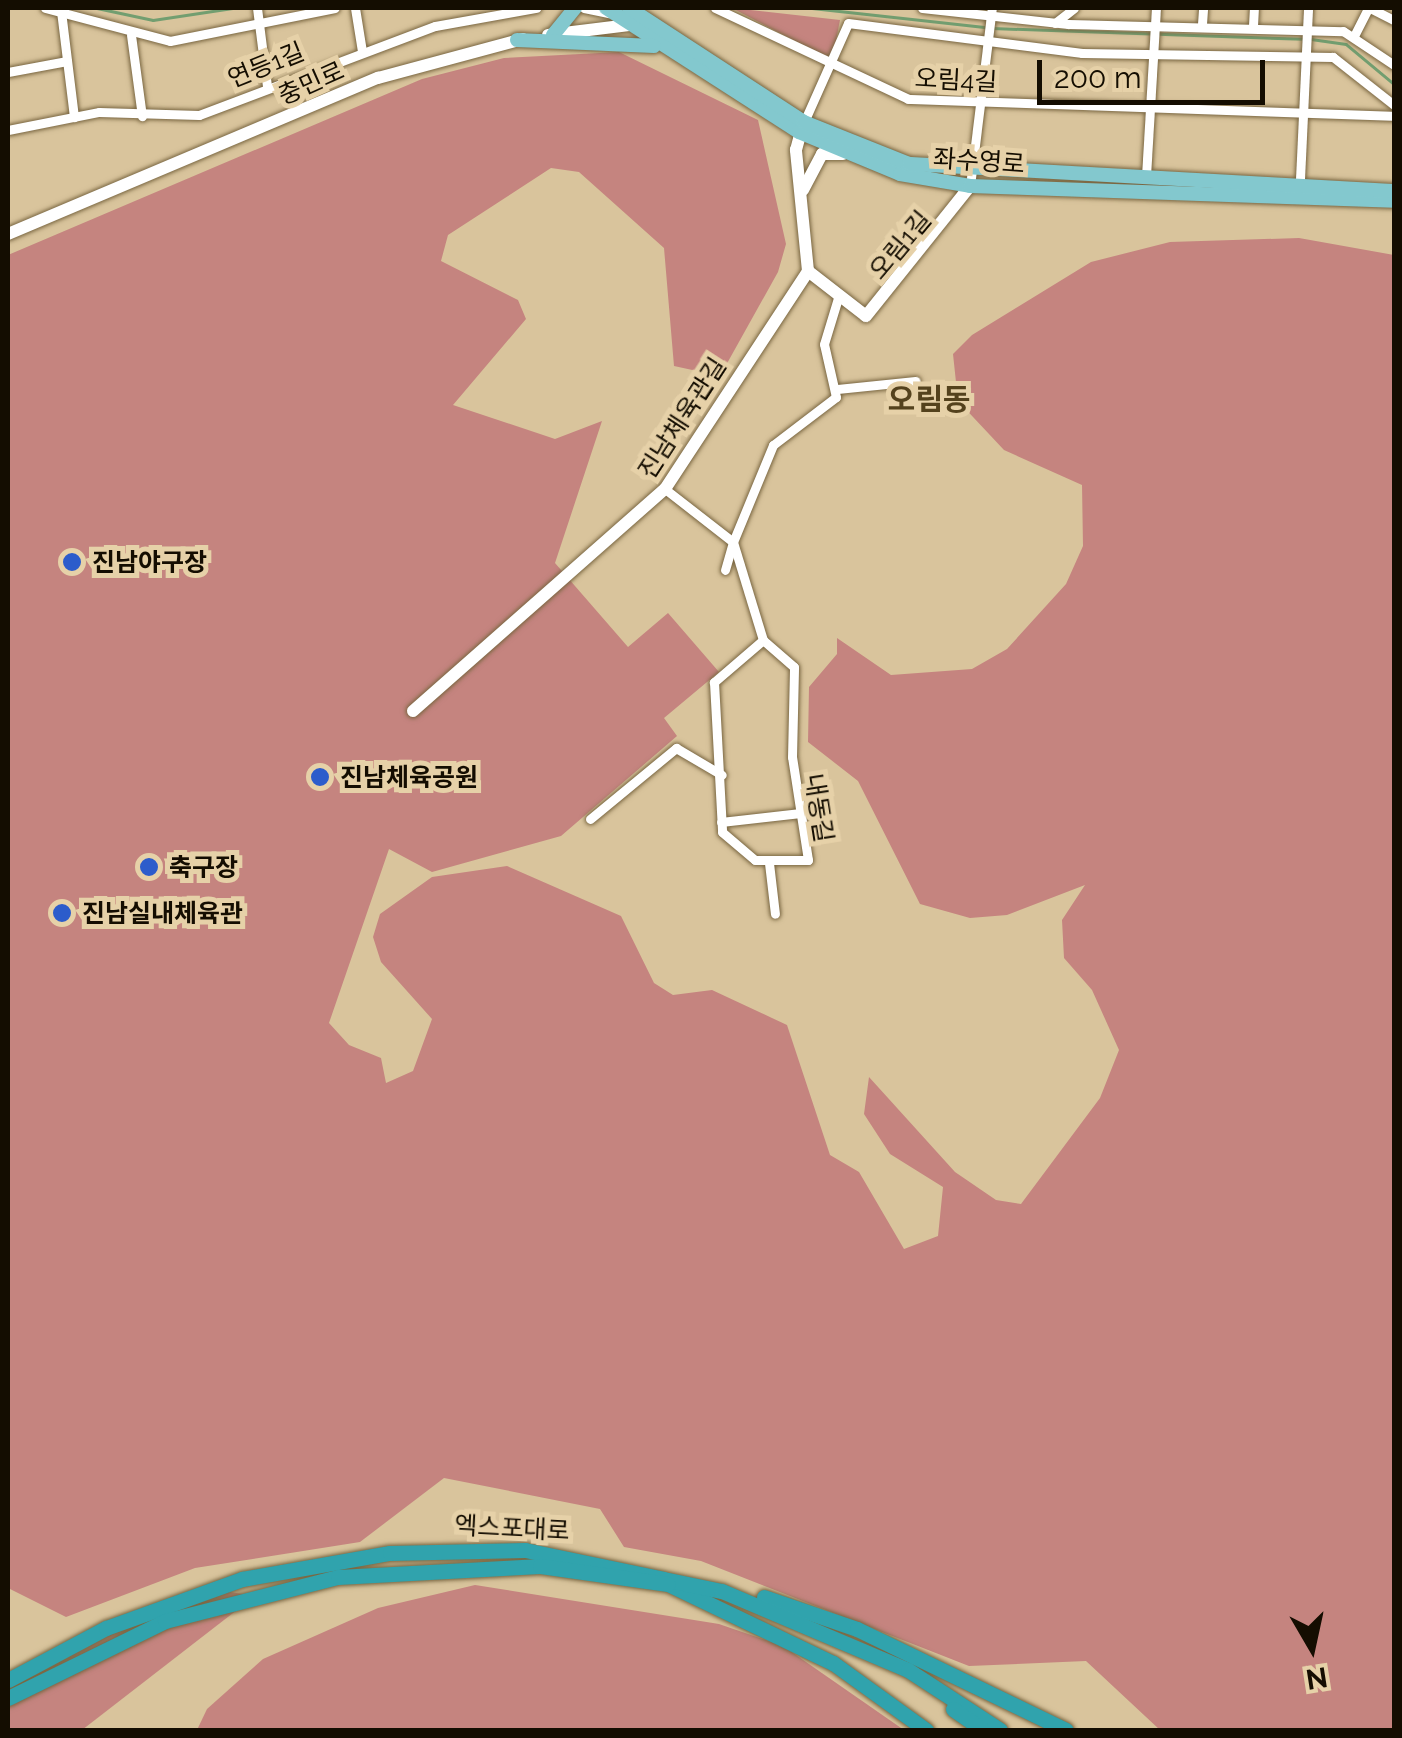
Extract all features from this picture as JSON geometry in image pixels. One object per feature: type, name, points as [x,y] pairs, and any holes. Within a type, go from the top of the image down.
[{"type":"highway","name":"엑스포대로","points":[[8,1680],[121,1622],[242,1578],[390,1553],[491,1549],[672,1580],[834,1634],[1000,1730]]},
{"type":"highway","name":"엑스포대로","points":[[8,1698],[102,1646],[228,1602],[338,1577],[474,1566],[574,1568],[672,1580],[829,1643],[983,1730]]},
{"type":"highway","points":[[672,1580],[834,1663],[926,1730]]},
{"type":"highway","points":[[672,1580],[722,1582],[858,1629],[1066,1730]]},
{"type":"main road","points":[[553,34],[574,8]]},
{"type":"main road","name":"좌수영로","points":[[628,15],[663,49],[878,167],[972,180],[1394,201]]},
{"type":"main road","name":"좌수영로","points":[[628,15],[802,127],[888,159],[972,180]]},
{"type":"main road","points":[[516,40],[599,38],[663,49]]},
{"type":"main road","name":"좌수영로","points":[[1024,182],[1146,176],[1300,179],[1394,190]]},
{"type":"street","points":[[45,8],[132,35],[170,42],[335,8]]},
{"type":"street","points":[[257,8],[267,86]]},
{"type":"street","points":[[355,8],[362,51]]},
{"type":"street","name":"연등1길","points":[[8,130],[74,117],[199,115],[362,51],[488,10],[536,8]]},
{"type":"street","points":[[584,8],[628,15]]},
{"type":"street","name":"오림4길","points":[[715,8],[908,99],[1150,111],[1394,116]]},
{"type":"street","points":[[922,8],[992,12],[1055,22],[1155,22],[1354,34],[1394,65]]},
{"type":"street","points":[[1055,22],[1074,8]]},
{"type":"street","points":[[1146,176],[1156,8]]},
{"type":"street","points":[[1202,8],[1202,24]]},
{"type":"street","points":[[1253,26],[1254,8]]},
{"type":"street","points":[[1300,179],[1308,8]]},
{"type":"street","points":[[1354,34],[1369,8],[1394,20]]},
{"type":"street","points":[[61,10],[74,117]]},
{"type":"street","points":[[972,180],[992,12]]},
{"type":"street","name":"충민로","points":[[8,234],[378,78],[516,40],[628,15]]},
{"type":"street","points":[[725,570],[774,445],[828,407],[837,389],[824,344],[838,298],[808,271],[802,127],[848,23],[988,43],[1345,61],[1394,105]]},
{"type":"street","points":[[132,35],[142,116]]},
{"type":"street","points":[[8,72],[67,60]]},
{"type":"street","points":[[803,190],[829,150],[878,167]]},
{"type":"street","name":"오림1길","points":[[838,298],[859,317],[874,310],[972,180]]},
{"type":"street","name":"진남체육관길","points":[[413,711],[666,489],[808,271]]},
{"type":"street","points":[[837,389],[916,380]]},
{"type":"street","points":[[666,489],[734,542]]},
{"type":"street","name":"내동길","points":[[734,542],[763,640],[794,666],[800,813],[808,860],[769,864]]},
{"type":"street","points":[[763,640],[715,678],[721,822],[732,849],[769,864],[775,914]]},
{"type":"street","points":[[590,819],[680,746],[722,775]]},
{"type":"street","points":[[721,822],[800,813]]},
{"type":"shaded area","points":[[732,8],[840,20],[833,56],[828,58]]},
{"type":"shaded area","points":[[619,52],[758,120],[786,244],[778,272],[720,376],[674,366],[664,248],[579,172],[551,168],[448,235],[441,261],[518,300],[526,319],[453,405],[555,439],[602,421],[555,563],[628,647],[668,613],[719,672],[664,718],[677,736],[561,836],[432,872],[389,849],[329,1023],[349,1045],[381,1058],[386,1083],[413,1071],[432,1019],[381,962],[373,937],[380,914],[432,877],[507,866],[621,916],[654,983],[673,995],[712,990],[787,1025],[830,1155],[859,1172],[904,1249],[938,1236],[943,1187],[890,1154],[864,1114],[869,1077],[955,1172],[996,1200],[1021,1204],[1100,1098],[1119,1050],[1092,990],[1064,958],[1062,920],[1085,885],[1007,915],[970,918],[920,904],[858,781],[808,742],[809,687],[837,654],[837,638],[891,675],[972,669],[1007,649],[1066,584],[1083,546],[1082,485],[1004,450],[958,401],[953,354],[972,335],[1091,262],[1170,242],[1299,238],[1394,255],[1394,1730],[1160,1730],[1086,1661],[969,1666],[701,1561],[624,1547],[600,1509],[444,1478],[360,1542],[195,1568],[66,1617],[8,1588],[8,255],[422,79],[504,58]]},
{"type":"shaded area","points":[[475,1585],[719,1624],[783,1646],[904,1730],[197,1730],[207,1709],[263,1659],[378,1608]]},
{"type":"shaded area","points":[[224,1591],[255,1596],[82,1730],[8,1730],[8,1688],[68,1646]]},
{"type":"waterway","points":[[97,8],[153,20],[232,8]]},
{"type":"waterway","points":[[812,8],[984,27]]},
{"type":"waterway","points":[[992,28],[1303,39]]},
{"type":"waterway","points":[[1311,39],[1346,44],[1394,84]]},
{"type":"place","name":"진남야구장","points":[[72,562]]},
{"type":"place","name":"진남체육공원","points":[[320,777]]},
{"type":"place","name":"축구장","points":[[149,867]]},
{"type":"place","name":"진남실내체육관","points":[[62,913]]},
{"type":"district","name":"오림동","points":[[929,400]]}]
